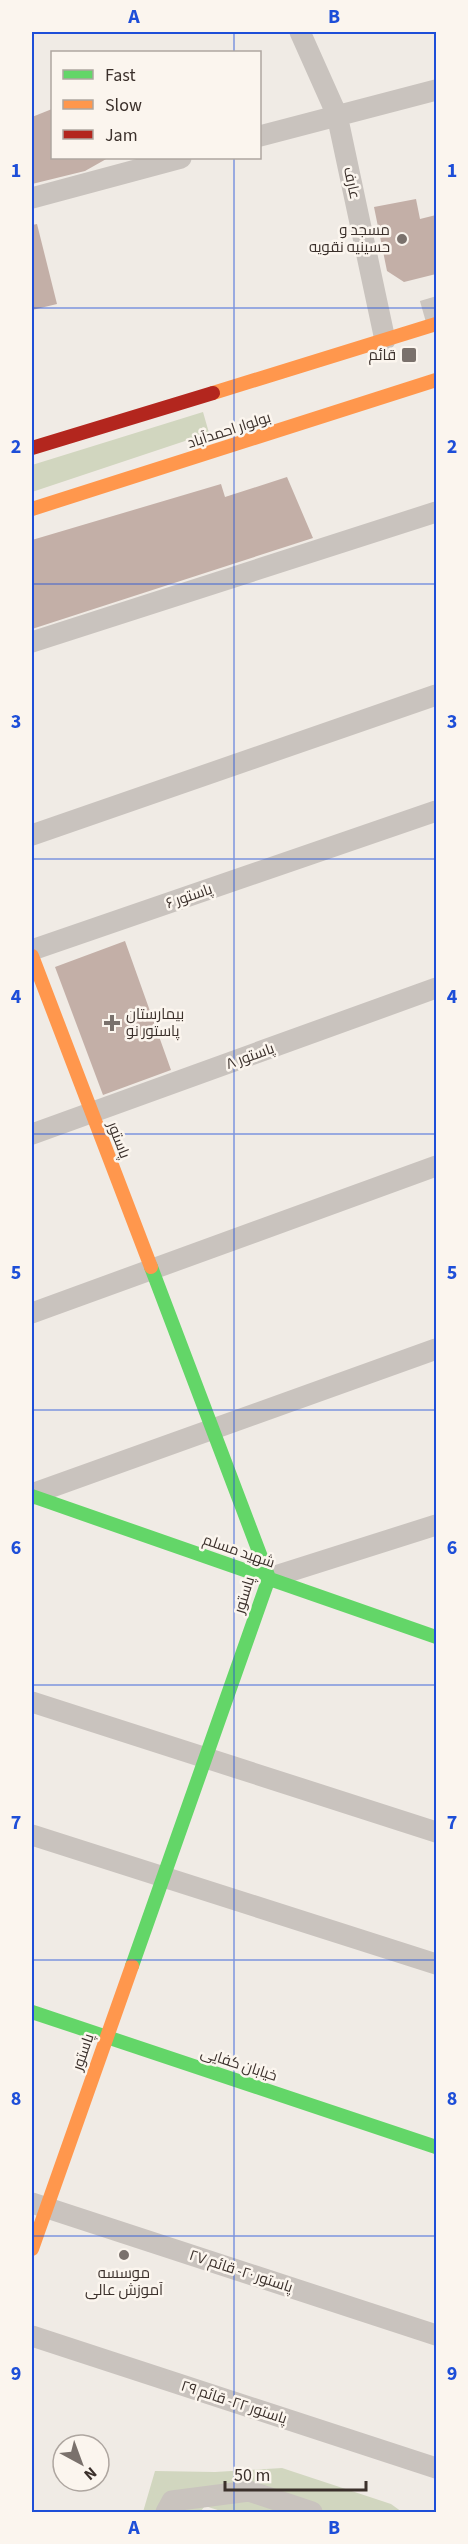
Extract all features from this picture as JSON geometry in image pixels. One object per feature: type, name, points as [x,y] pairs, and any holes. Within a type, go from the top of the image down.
[{"type":"street","name":"عارف","points":[[300,32],[338,115],[385,340]]},
{"type":"street","points":[[261,136],[436,90]]},
{"type":"street","points":[[32,198],[177,159]]},
{"type":"street","points":[[32,448],[436,324]]},
{"type":"street","name":"بولوار احمدآباد","points":[[32,509],[436,380]]},
{"type":"street","points":[[32,642],[436,512]]},
{"type":"street","points":[[32,835],[436,695]]},
{"type":"street","name":"پاستور ۶","points":[[32,950],[436,811]]},
{"type":"street","name":"پاستور","points":[[32,956],[269,1578],[106,2037],[39,2205],[32,2249]]},
{"type":"street","name":"پاستور ۸","points":[[32,1134],[436,988]]},
{"type":"street","points":[[32,1313],[436,1166]]},
{"type":"street","points":[[32,1495],[436,1349]]},
{"type":"street","name":"شهید مسلم","points":[[32,1495],[436,1637]]},
{"type":"street","points":[[269,1578],[436,1525]]},
{"type":"street","points":[[32,1702],[436,1832]]},
{"type":"street","points":[[32,1835],[436,1964]]},
{"type":"street","name":"خیابان کفایی","points":[[32,2012],[436,2147]]},
{"type":"street","name":"پاستور ۲۰- قائم ۲۷","points":[[39,2205],[436,2335]]},
{"type":"street","name":"پاستور ۲۲- قائم ۲۹","points":[[32,2336],[436,2468]]},
{"type":"street","points":[[166,2512],[171,2501],[249,2491],[312,2512]]},
{"type":"green space","points":[[203,412],[209,433],[32,492],[32,465]]},
{"type":"green space","points":[[282,2468],[391,2504],[402,2512],[224,2512],[205,2506],[200,2512],[143,2512],[155,2471],[215,2472]]},
{"type":"building","points":[[51,109],[51,159],[106,159],[85,171],[32,184],[32,117]]},
{"type":"building","name":"مسجد و حسینیه نقویه","points":[[416,199],[420,219],[436,215],[436,274],[404,282],[387,271],[374,207]]},
{"type":"building","points":[[37,224],[57,304],[32,310],[32,225]]},
{"type":"building","points":[[287,477],[313,538],[32,629],[32,540],[221,484],[225,497]]},
{"type":"building","name":"بیمارستان پاستور نو","points":[[125,941],[171,1070],[103,1095],[55,967]]},
{"type":"tunnel","points":[[430,298],[436,319]]},
{"type":"traffic: fast","points":[[132,1966],[269,1578],[151,1267]]},
{"type":"traffic: fast","points":[[32,1496],[436,1637]]},
{"type":"traffic: fast","points":[[32,2012],[436,2147]]},
{"type":"traffic: slow","points":[[213,393],[436,324]]},
{"type":"traffic: slow","points":[[32,509],[436,380]]},
{"type":"traffic: slow","points":[[32,956],[151,1267]]},
{"type":"traffic: slow","points":[[32,2249],[132,1966]]},
{"type":"traffic: jam","points":[[32,448],[213,393]]},
{"type":"place","name":"مسجد و حسینیه نقویه","points":[[402,239]]},
{"type":"place","name":"قائم","points":[[409,355]]},
{"type":"place","name":"بیمارستان پاستور نو","points":[[112,1023]]},
{"type":"place","name":"موسسه آموزش عالی","points":[[124,2255]]}]
